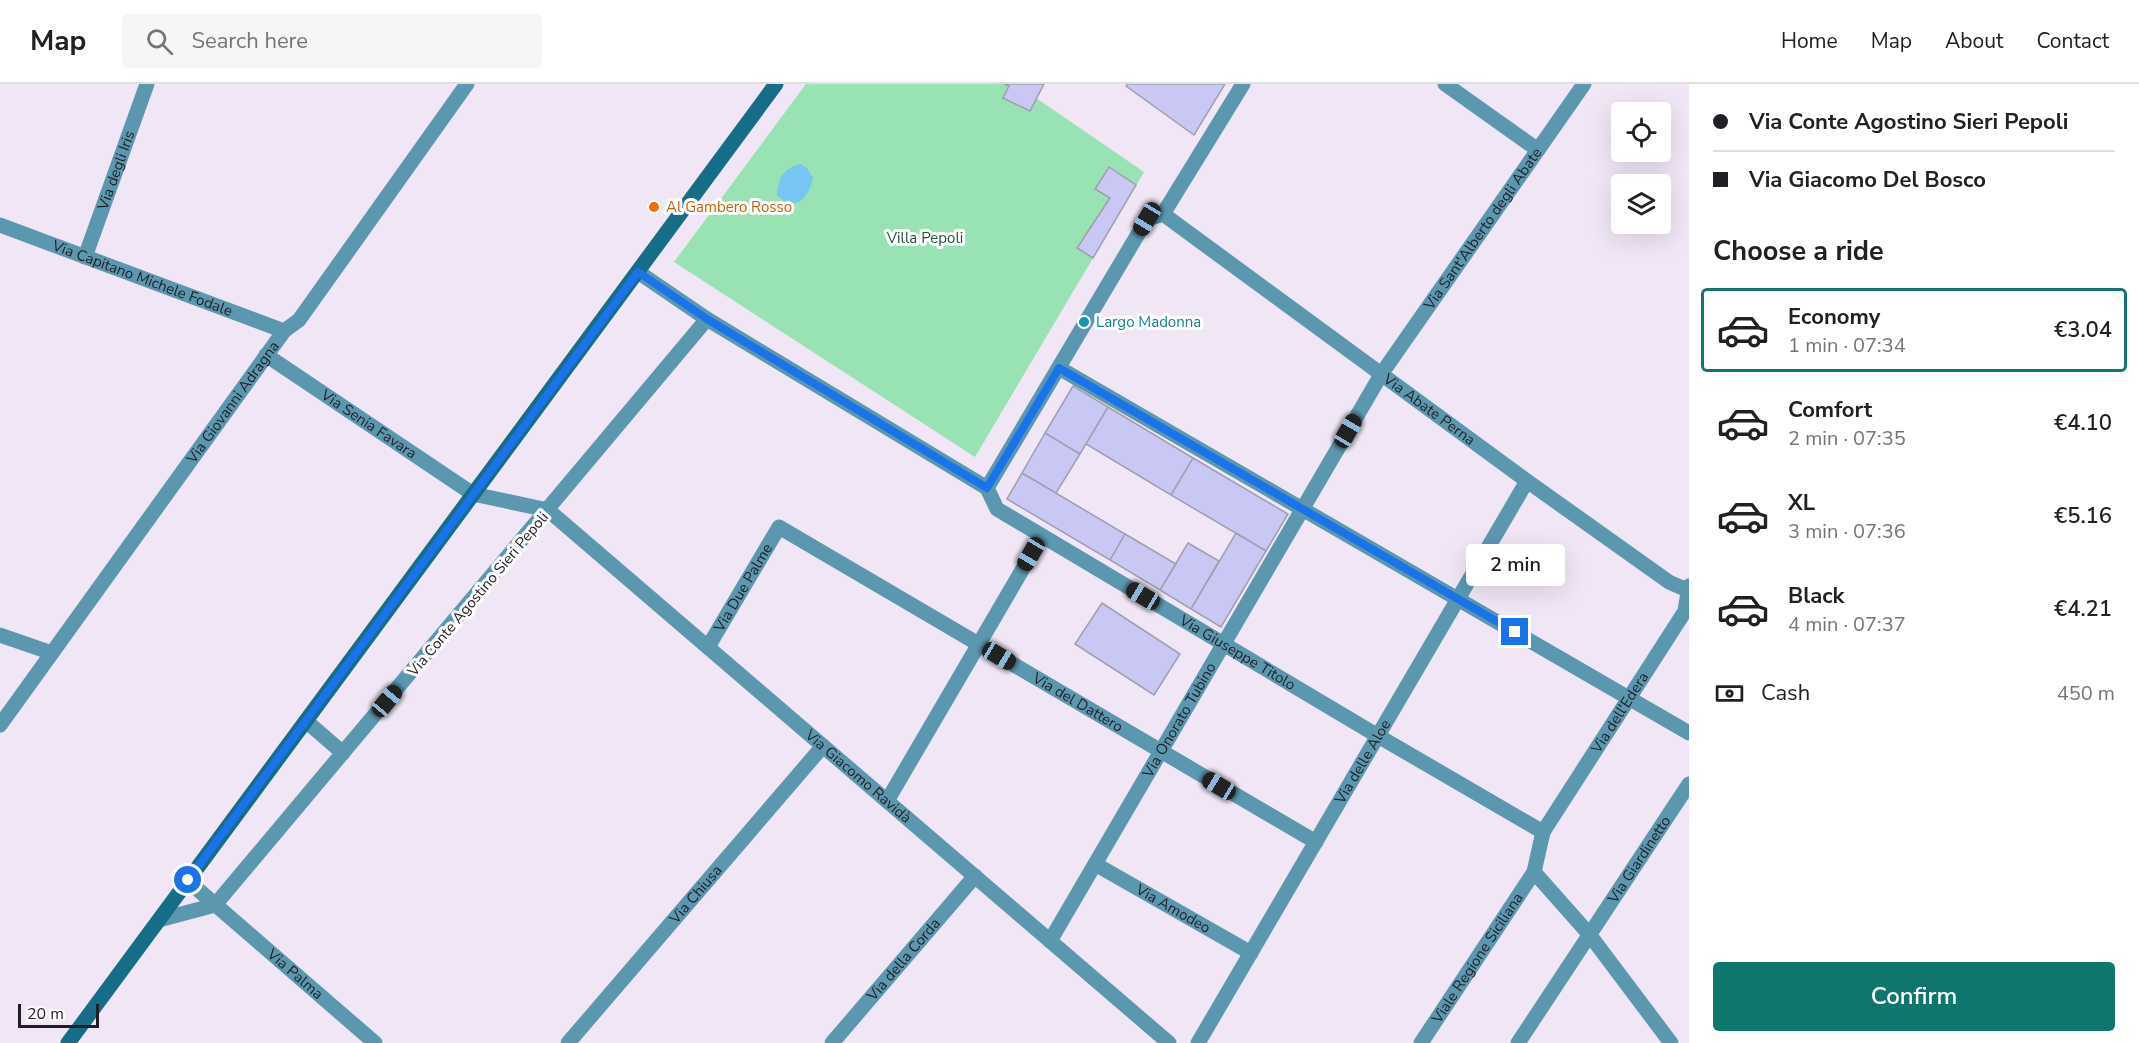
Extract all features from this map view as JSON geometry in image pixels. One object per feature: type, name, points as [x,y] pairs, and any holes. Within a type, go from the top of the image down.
[{"type":"main road","points":[[68,1043],[776,84]]},
{"type":"street","name":"Via degli Iris","points":[[85,257],[147,84]]},
{"type":"street","name":"Via Giovanni Adragna","points":[[0,725],[266,355],[284,331],[299,320],[467,84]]},
{"type":"street","points":[[987,488],[1147,219],[1169,218],[1175,194],[1243,84]]},
{"type":"street","points":[[1445,84],[1538,150]]},
{"type":"street","name":"Via Sant'Alberto degli Abate","points":[[1382,373],[1584,84]]},
{"type":"street","name":"Via Abate Perna","points":[[1169,218],[1527,481],[1669,582],[1689,589]]},
{"type":"street","name":"Via Capitano Michele Fodale","points":[[0,225],[284,331]]},
{"type":"street","name":"Via Giuseppe Titolo","points":[[638,272],[707,319],[987,488],[997,509],[1544,832]]},
{"type":"street","name":"Via Conte Agostino Sieri Pepoli","points":[[215,905],[707,319]]},
{"type":"street","name":"Via Senia Favara","points":[[266,355],[473,494]]},
{"type":"street","points":[[1059,368],[1689,733]]},
{"type":"street","name":"Via Onorato Tubino","points":[[1050,941],[1382,373]]},
{"type":"street","name":"Via delle Aloe","points":[[1198,1043],[1527,481]]},
{"type":"street","points":[[473,494],[548,510]]},
{"type":"street","name":"Via Giacomo Ravidà","points":[[548,510],[1169,1043]]},
{"type":"street","name":"Via Due Palme","points":[[708,647],[779,527]]},
{"type":"street","name":"Via del Dattero","points":[[779,527],[1316,842]]},
{"type":"street","points":[[887,801],[1042,536]]},
{"type":"street","name":"Via dell'Edera","points":[[1534,872],[1544,832],[1685,611],[1689,589]]},
{"type":"street","points":[[0,635],[52,653]]},
{"type":"street","points":[[306,721],[343,753]]},
{"type":"street","name":"Via Chiusa","points":[[568,1043],[823,746]]},
{"type":"street","name":"Via Giardinetto","points":[[1589,934],[1689,784]]},
{"type":"street","name":"Via Amodeo","points":[[1095,864],[1251,953]]},
{"type":"street","points":[[1534,872],[1589,934],[1671,1043]]},
{"type":"street","name":"Viale Regione Siciliana","points":[[1420,1043],[1534,872]]},
{"type":"street","name":"Via della Corda","points":[[832,1043],[975,876]]},
{"type":"street","name":"Via Palma","points":[[188,880],[375,1043]]},
{"type":"street","points":[[159,920],[215,905]]},
{"type":"street","points":[[1518,1043],[1589,934]]},
{"type":"green space","name":"Villa Pepoli","points":[[806,84],[1004,84],[1008,86],[1003,98],[1030,111],[1036,98],[1144,172],[975,457],[674,262]]},
{"type":"water","points":[[800,164],[807,168],[813,178],[804,197],[800,201],[790,203],[777,195],[779,183],[785,171]]},
{"type":"building","points":[[1004,84],[1044,84],[1030,111],[1003,98],[1009,86]]},
{"type":"building","points":[[1127,84],[1225,84],[1194,135],[1126,86]]},
{"type":"building","points":[[1109,167],[1136,185],[1093,258],[1077,248],[1110,198],[1095,189]]},
{"type":"building","points":[[1073,386],[1108,407],[1080,454],[1045,433]]},
{"type":"building","points":[[1108,407],[1193,458],[1171,495],[1086,444]]},
{"type":"building","points":[[1045,433],[1080,454],[1056,493],[1022,473]]},
{"type":"building","points":[[1193,458],[1288,514],[1266,551],[1171,495]]},
{"type":"building","points":[[1022,473],[1125,534],[1110,560],[1007,499]]},
{"type":"building","points":[[1236,533],[1266,551],[1221,627],[1191,609]]},
{"type":"building","points":[[1125,534],[1176,564],[1160,590],[1110,560]]},
{"type":"building","points":[[1188,543],[1219,561],[1191,609],[1160,590]]},
{"type":"building","points":[[1102,603],[1180,654],[1154,695],[1075,644]]},
{"type":"place","name":"Al Gambero Rosso","points":[[654,207]]},
{"type":"place","name":"Largo Madonna","points":[[1084,322]]},
{"type":"route","points":[[188,880],[638,272],[707,319],[987,488],[1059,368],[1515,632]]}]
